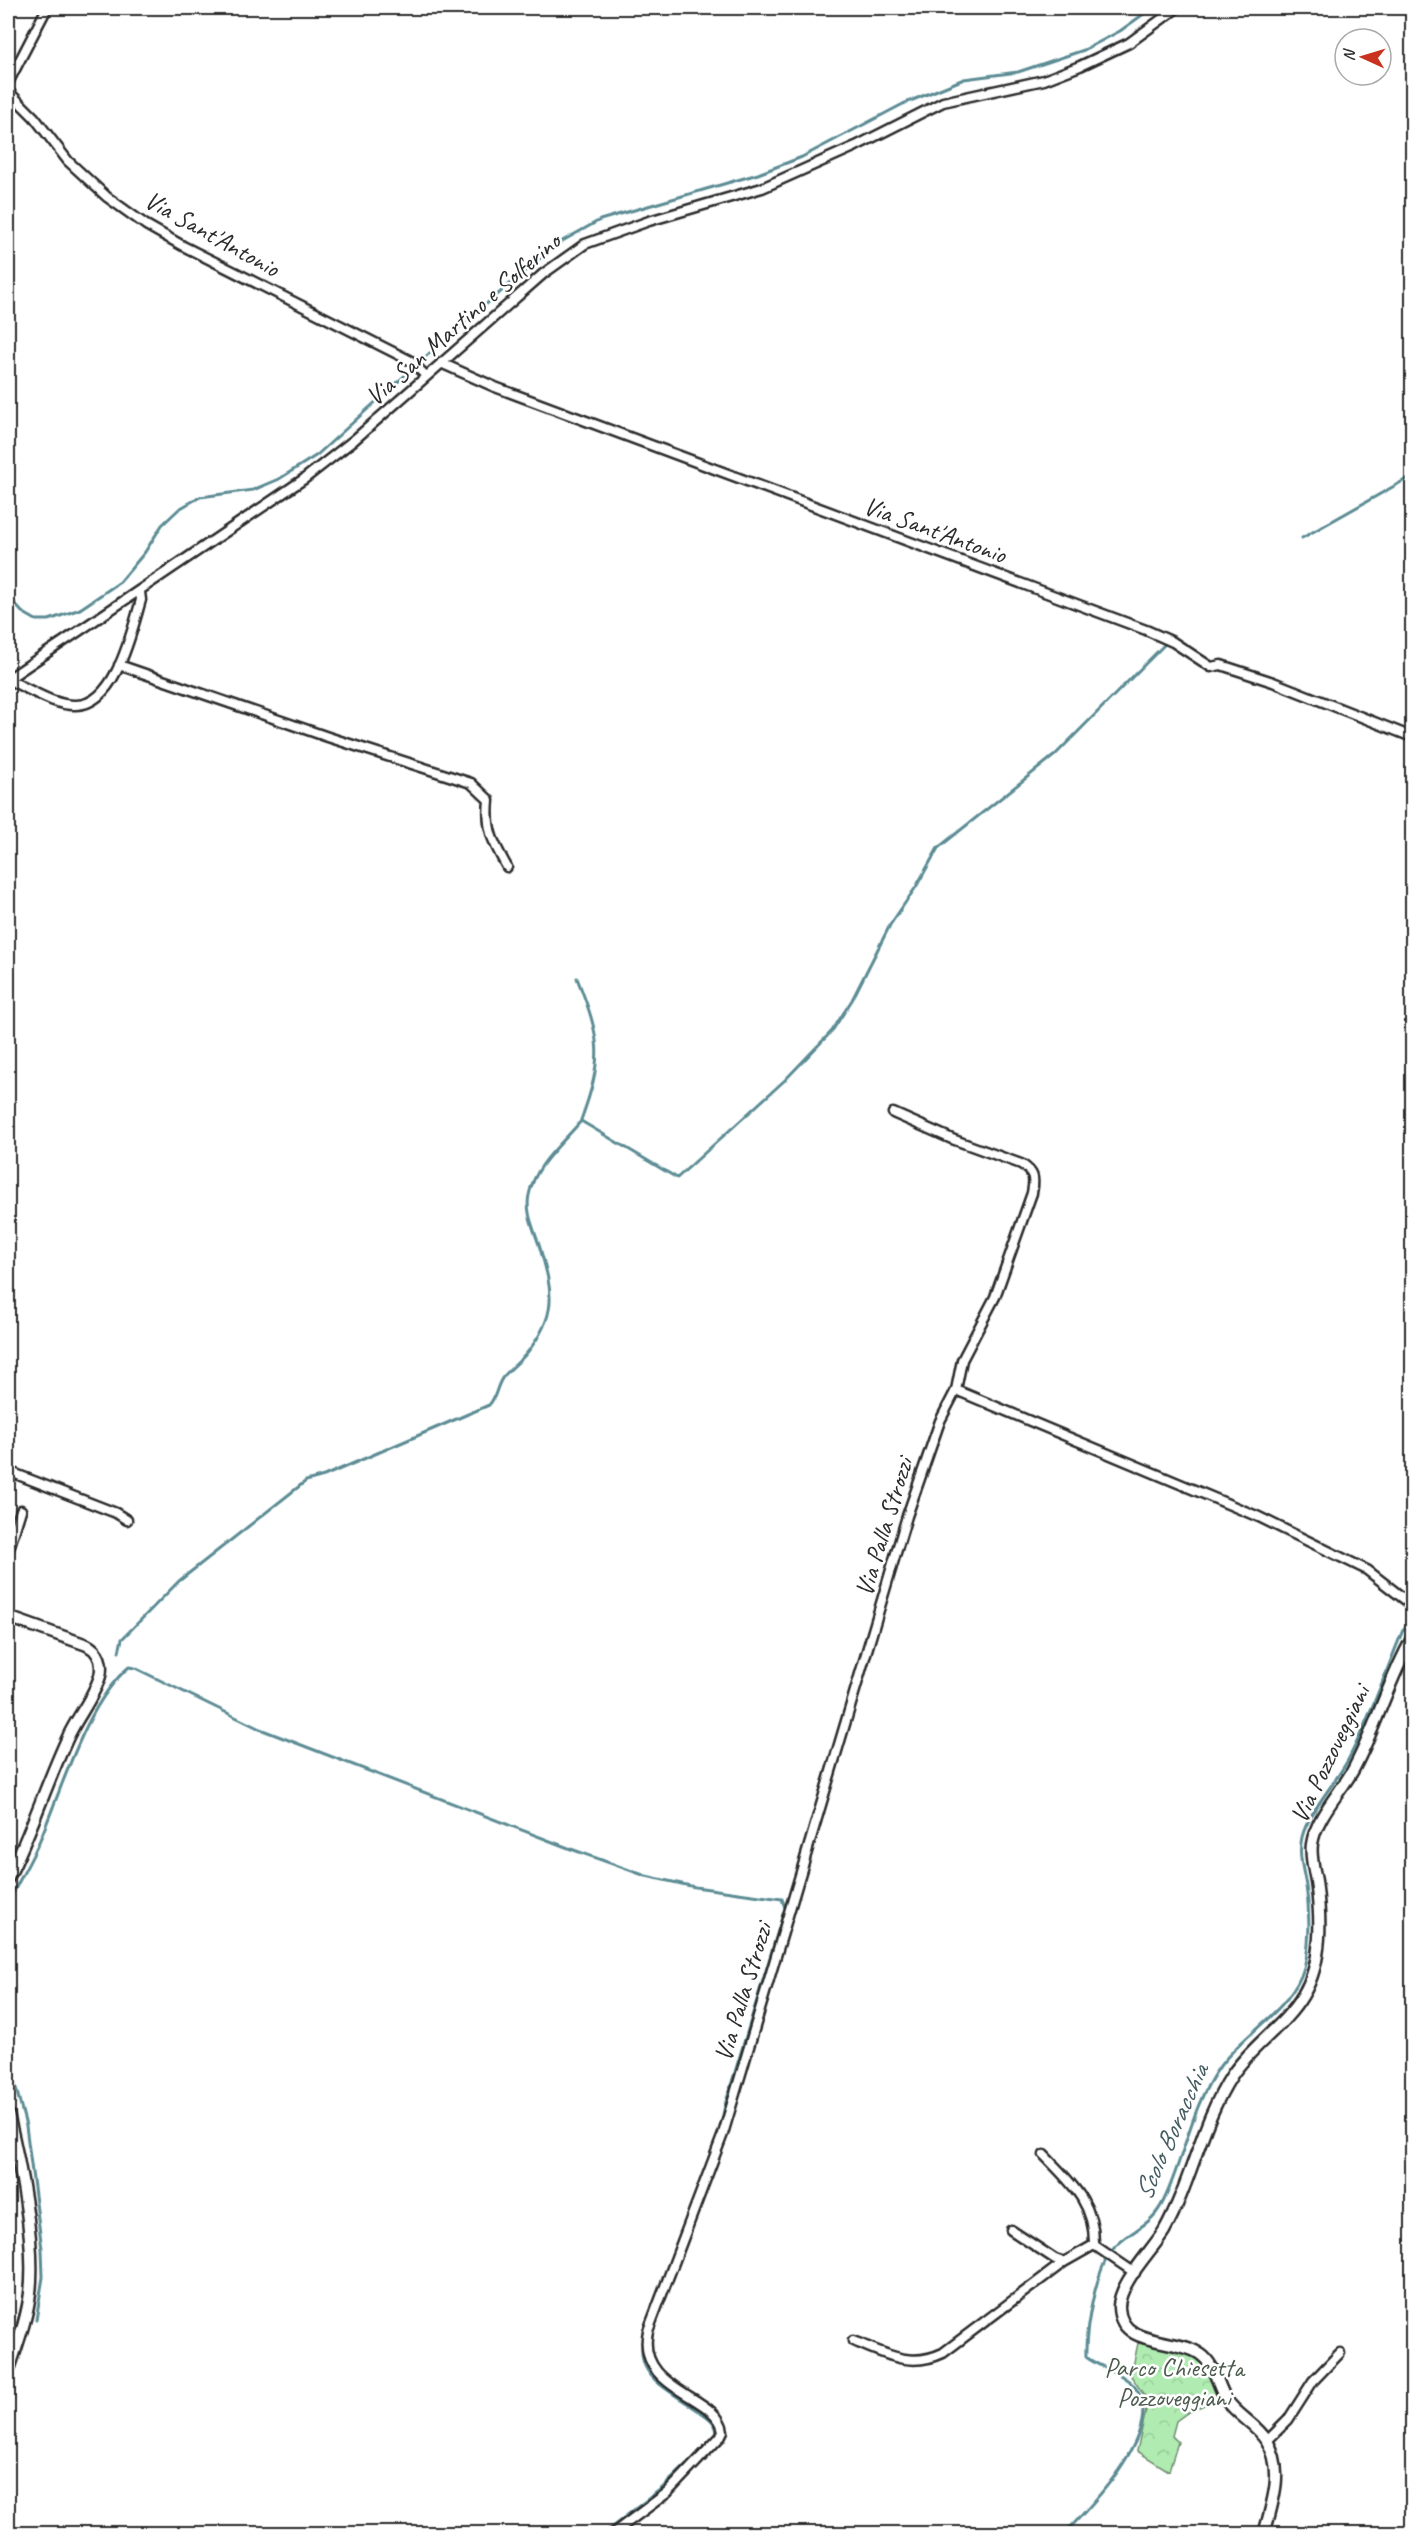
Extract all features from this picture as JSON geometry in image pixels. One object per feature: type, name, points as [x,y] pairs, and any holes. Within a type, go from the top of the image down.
[{"type":"street","points":[[8,83],[47,8]]},
{"type":"street","name":"Via San Martino e Solferino","points":[[140,592],[141,600],[120,665],[100,695],[90,702],[76,705],[60,702],[8,679],[140,592],[304,479],[354,440],[543,274],[585,244],[649,221],[762,188],[856,146],[943,102],[1044,80],[1071,70],[1129,43],[1177,8]]},
{"type":"street","name":"Via Sant'Antonio","points":[[8,91],[34,117],[68,161],[107,197],[146,225],[411,361],[426,376]]},
{"type":"street","name":"Via Sant'Antonio","points":[[441,363],[495,387],[636,441],[1146,630],[1173,642],[1211,667],[1221,665],[1272,682],[1413,737]]},
{"type":"street","points":[[120,665],[305,730],[471,783],[489,800],[488,819],[491,838],[507,867]]},
{"type":"street","name":"Via Palla Strozzi","points":[[612,2534],[667,2493],[723,2431],[717,2418],[653,2367],[647,2353],[648,2331],[723,2134],[907,1516],[940,1421],[956,1390],[962,1360],[995,1297],[1032,1193],[1034,1176],[1031,1170],[1021,1164],[893,1113]]},
{"type":"street","points":[[956,1390],[1158,1473],[1269,1522],[1367,1570],[1411,1603]]},
{"type":"street","points":[[8,1470],[116,1512],[127,1520]]},
{"type":"street","points":[[8,1552],[21,1510]]},
{"type":"street","points":[[8,1617],[87,1645],[97,1652],[101,1664],[100,1677],[67,1739],[8,1878]]},
{"type":"street","name":"Via Pozzoveggiani","points":[[1267,2441],[1234,2411],[1224,2396],[1213,2368],[1203,2356],[1189,2347],[1149,2339],[1133,2333],[1122,2321],[1119,2308],[1120,2296],[1131,2270],[1164,2231],[1179,2202],[1209,2119],[1233,2074],[1245,2058],[1289,2013],[1302,1997],[1309,1983],[1315,1964],[1319,1928],[1319,1906],[1312,1859],[1315,1833],[1353,1768],[1390,1681],[1413,1639]]},
{"type":"street","points":[[8,2114],[22,2186],[31,2266],[30,2294],[8,2373]]},
{"type":"street","points":[[1044,2155],[1074,2186],[1090,2211],[1098,2247],[1131,2270]]},
{"type":"street","points":[[1011,2230],[1055,2259],[1064,2262]]},
{"type":"street","points":[[853,2341],[899,2359],[929,2360],[943,2353],[1064,2262],[1098,2247]]},
{"type":"street","points":[[1264,2534],[1274,2497],[1276,2475],[1267,2441],[1288,2420],[1313,2381],[1340,2353]]},
{"type":"green space","name":"Parco Chiesetta Pozzoveggiani","points":[[1138,2343],[1183,2350],[1203,2363],[1219,2398],[1187,2413],[1176,2421],[1172,2436],[1178,2442],[1169,2471],[1137,2451],[1148,2401],[1131,2376]]},
{"type":"waterway","points":[[8,596],[22,612],[36,620],[49,620],[80,609],[120,582],[145,552],[162,525],[179,509],[200,497],[253,490],[279,479],[317,455],[444,340],[557,244],[600,220],[758,174],[802,157],[903,104],[964,79],[1018,72],[1084,50],[1120,31],[1152,8]]},
{"type":"waterway","points":[[1302,538],[1412,476]]},
{"type":"waterway","points":[[119,1652],[122,1639],[179,1581],[306,1481],[324,1476],[489,1405],[503,1377],[526,1354],[536,1340],[548,1315],[550,1303],[548,1278],[531,1222],[528,1202],[537,1174],[558,1146],[581,1121],[677,1178],[785,1080],[832,1031],[852,1000],[890,925],[916,887],[938,848],[1055,755],[1164,645]]},
{"type":"waterway","points":[[577,978],[591,1017],[597,1048],[593,1080],[581,1120]]},
{"type":"waterway","name":"Scolo Boracchia","points":[[1064,2534],[1107,2486],[1122,2465],[1142,2422],[1142,2403],[1134,2386],[1123,2377],[1086,2357],[1087,2331],[1097,2282],[1109,2255],[1116,2246],[1154,2216],[1159,2209],[1210,2081],[1229,2054],[1285,2001],[1301,1976],[1307,1956],[1309,1932],[1301,1856],[1302,1837],[1310,1818],[1343,1769],[1356,1744],[1403,1630],[1412,1618]]},
{"type":"waterway","points":[[8,1904],[39,1842],[87,1725],[113,1683],[129,1667],[135,1668],[260,1729],[646,1876],[695,1887],[782,1899],[785,1908],[725,2105],[720,2131]]},
{"type":"waterway","points":[[8,2058],[26,2126],[42,2249],[43,2277],[36,2320]]},
{"type":"waterway","points":[[654,2305],[642,2346],[643,2360],[648,2371],[669,2391],[711,2420],[715,2425],[717,2435]]},
{"type":"waterway","points":[[8,2424],[14,2390]]},
{"type":"waterway","points":[[603,2534],[661,2489],[704,2448]]}]
